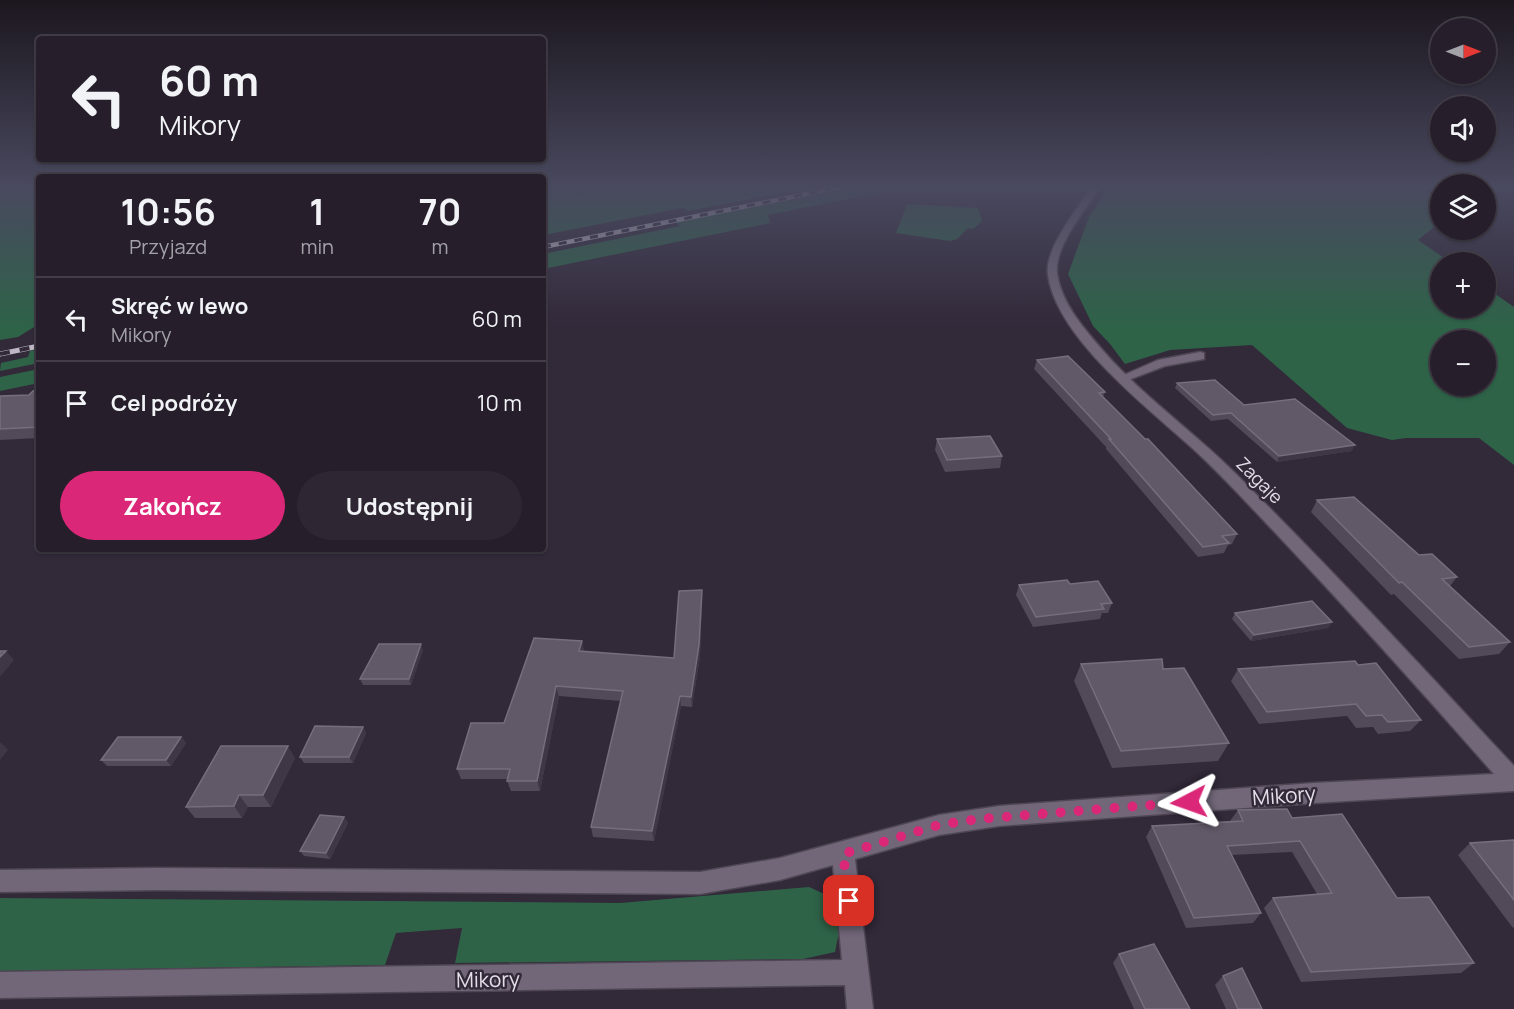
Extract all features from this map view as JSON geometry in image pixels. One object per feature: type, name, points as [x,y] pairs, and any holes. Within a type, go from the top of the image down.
[{"type":"street","name":"Zagaje","points":[[1066,234],[1052,263],[1052,272],[1072,320],[1089,342],[1123,378],[1226,472],[1266,513],[1344,594],[1514,781]]},
{"type":"street","points":[[1123,378],[1162,363],[1200,356]]},
{"type":"street","name":"Mikory","points":[[0,881],[157,879],[700,883],[780,869],[843,854],[939,825],[999,816],[1514,781]]},
{"type":"street","points":[[843,854],[861,1009]]},
{"type":"street","name":"Mikory","points":[[0,985],[857,972]]},
{"type":"green space","points":[[0,234],[36,234],[36,326],[18,337],[0,340]]},
{"type":"green space","points":[[640,234],[715,234],[546,268],[546,253]]},
{"type":"green space","points":[[903,234],[962,234],[950,241]]},
{"type":"green space","points":[[1083,234],[1425,234],[1418,240],[1435,252],[1430,252],[1430,318],[1496,318],[1496,295],[1514,307],[1514,465],[1479,438],[1392,440],[1347,428],[1252,345],[1170,350],[1125,364],[1093,326],[1068,274]]},
{"type":"green space","points":[[36,350],[36,364],[0,371],[1,363],[28,357],[30,351]]},
{"type":"green space","points":[[36,370],[36,384],[0,391],[0,377]]},
{"type":"green space","points":[[809,887],[831,897],[840,927],[835,952],[803,959],[455,963],[462,928],[396,933],[385,965],[0,971],[0,898],[620,903]]},
{"type":"building","points":[[1068,356],[1105,392],[1099,393],[1145,439],[1148,439],[1237,534],[1222,536],[1229,543],[1203,547],[1109,439],[1111,439],[1037,360]]},
{"type":"building","points":[[1215,380],[1244,405],[1295,399],[1355,445],[1279,456],[1231,413],[1213,415],[1177,383]]},
{"type":"building","points":[[36,390],[36,427],[0,429],[0,396],[29,395]]},
{"type":"building","points":[[990,436],[1002,456],[947,460],[937,439]]},
{"type":"building","points":[[1354,497],[1419,555],[1432,554],[1457,577],[1442,579],[1510,642],[1469,647],[1402,582],[1399,583],[1317,500]]},
{"type":"building","points":[[1067,580],[1070,584],[1098,581],[1112,603],[1101,604],[1104,609],[1036,617],[1019,585]]},
{"type":"building","points":[[702,590],[699,645],[691,697],[680,696],[652,831],[591,827],[623,691],[556,686],[537,781],[507,781],[510,769],[457,769],[471,723],[504,723],[534,638],[582,641],[579,651],[674,658],[679,591]]},
{"type":"building","points":[[1312,601],[1332,622],[1254,635],[1235,613]]},
{"type":"building","points":[[379,644],[421,644],[409,679],[360,679]]},
{"type":"building","points":[[1162,659],[1163,669],[1184,668],[1229,743],[1121,751],[1081,664]]},
{"type":"building","points":[[1355,661],[1358,665],[1376,663],[1421,720],[1388,722],[1382,715],[1366,716],[1356,704],[1267,712],[1238,669]]},
{"type":"building","points":[[315,726],[363,727],[349,757],[300,757]]},
{"type":"building","points":[[118,737],[181,737],[166,760],[101,760]]},
{"type":"building","points":[[221,746],[288,746],[263,795],[239,795],[234,806],[186,807]]},
{"type":"building","points":[[1287,809],[1292,818],[1342,814],[1397,898],[1429,897],[1474,963],[1311,972],[1273,898],[1332,893],[1300,841],[1227,846],[1261,913],[1194,918],[1152,826],[1243,821],[1238,810]]},
{"type":"building","points":[[320,815],[344,817],[326,853],[300,851]]},
{"type":"building","points":[[1514,840],[1514,900],[1470,843]]},
{"type":"building","points":[[1154,944],[1190,1009],[1145,1009],[1119,954]]},
{"type":"building","points":[[1242,968],[1262,1009],[1238,1009],[1223,976]]},
{"type":"railway","points":[[546,246],[607,234]]},
{"type":"railway","points":[[0,354],[36,347]]},
{"type":"route","points":[[849,901],[843,854],[939,825],[999,816],[1189,802]]}]
